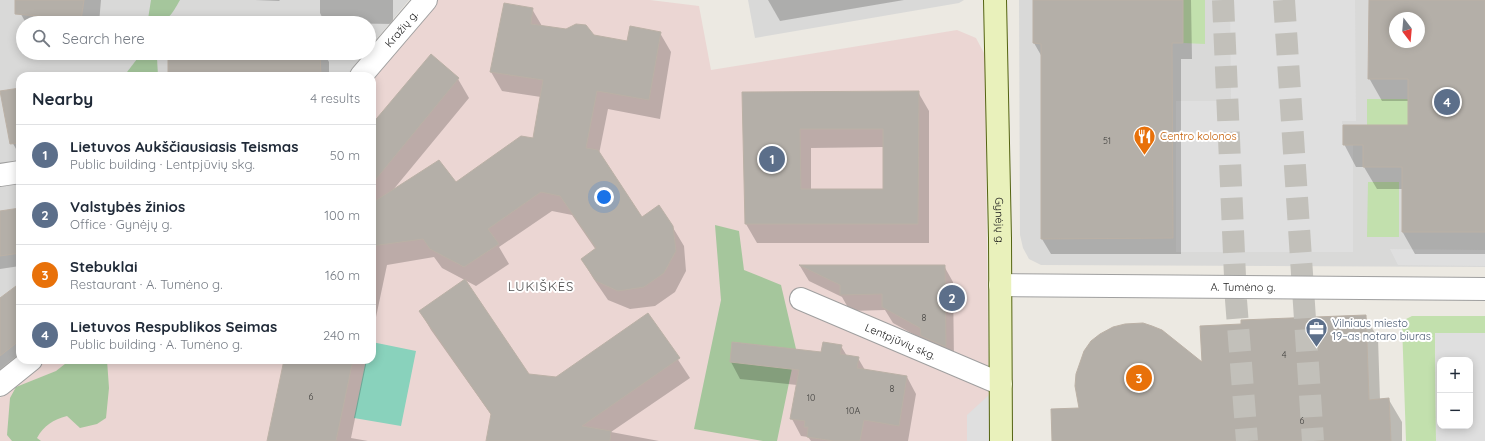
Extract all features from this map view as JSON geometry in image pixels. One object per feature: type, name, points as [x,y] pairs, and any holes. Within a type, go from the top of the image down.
[{"type":"main road","name":"Gynėjų g.","points":[[995,0],[1001,441]]},
{"type":"street","name":"Kražių g.","points":[[376,58],[426,0]]},
{"type":"street","name":"Kražių g.","points":[[364,72],[375,60]]},
{"type":"street","points":[[0,175],[16,173]]},
{"type":"street","name":"A. Tumėno g.","points":[[1000,285],[1485,289]]},
{"type":"street","name":"Lentpjūvių skg.","points":[[801,299],[1001,384]]},
{"type":"street","points":[[0,385],[26,364]]},
{"type":"shaded area","points":[[0,0],[409,0],[376,40],[376,16],[16,16],[16,60],[359,60],[349,72],[16,72],[16,162],[0,164]]},
{"type":"shaded area","points":[[434,0],[650,0],[699,6],[711,70],[957,30],[976,38],[985,55],[989,441],[0,441],[0,398],[40,364],[376,364],[375,72]]},
{"type":"shaded area","points":[[748,0],[964,0],[959,3],[755,38]]},
{"type":"shaded area","points":[[1019,0],[1485,0],[1485,267],[1041,265],[1029,259],[1023,248],[1020,235]]},
{"type":"shaded area","points":[[1230,0],[1355,0],[1356,121],[1342,121],[1342,145],[1353,145],[1353,252],[1176,252],[1176,101],[1231,101]]},
{"type":"shaded area","points":[[16,183],[16,356],[0,369],[0,185]]},
{"type":"shaded area","points":[[1390,249],[1485,250],[1485,266],[1398,265]]},
{"type":"shaded area","points":[[1435,333],[1485,333],[1485,441],[1436,441]]},
{"type":"shaded area","points":[[1001,384],[1001,441],[967,441],[967,415]]},
{"type":"green space","points":[[151,0],[180,0],[170,16],[148,16]]},
{"type":"green space","points":[[1183,0],[1205,0],[1205,44],[1183,43]]},
{"type":"green space","points":[[136,60],[157,60],[158,72],[127,72]]},
{"type":"green space","points":[[1367,99],[1408,99],[1408,125],[1367,125]]},
{"type":"green space","points":[[1368,182],[1399,182],[1399,237],[1367,237]]},
{"type":"green space","points":[[715,225],[739,231],[744,270],[781,285],[796,349],[777,441],[763,441],[694,429],[721,300]]},
{"type":"green space","points":[[1412,316],[1485,316],[1485,333],[1435,333],[1436,441],[1406,441],[1402,324],[1406,319]]},
{"type":"green space","points":[[376,343],[416,351],[401,426],[354,418],[365,364],[376,364]]},
{"type":"green space","points":[[65,364],[107,364],[109,388],[106,418],[97,424],[80,428],[67,416],[57,419],[46,426],[37,438],[41,441],[12,441],[7,435],[10,398],[16,387],[56,371]]},
{"type":"building","points":[[15,0],[84,0],[82,16],[37,16],[15,14]]},
{"type":"building","points":[[1033,0],[1183,0],[1183,43],[1172,43],[1173,238],[1041,239],[1041,44],[1033,43]]},
{"type":"building","points":[[1369,0],[1485,0],[1485,232],[1402,232],[1402,167],[1363,167],[1363,145],[1343,145],[1343,125],[1408,125],[1408,79],[1368,79]]},
{"type":"building","points":[[504,3],[533,8],[531,24],[566,29],[576,24],[586,25],[594,35],[627,41],[630,26],[661,32],[649,100],[597,91],[586,148],[598,150],[642,217],[659,205],[673,226],[676,251],[664,273],[644,287],[618,291],[596,281],[581,259],[596,248],[560,196],[541,192],[488,229],[499,244],[464,267],[430,249],[423,239],[376,245],[376,200],[439,160],[456,182],[521,136],[533,138],[543,80],[490,72]]},
{"type":"building","points":[[431,54],[459,78],[376,179],[376,119]]},
{"type":"building","points":[[168,60],[320,60],[321,72],[168,72]]},
{"type":"building","points":[[16,89],[16,143],[10,144],[0,91]]},
{"type":"building","points":[[919,91],[918,224],[745,224],[742,92]],"holes":[[[800,129],[883,129],[883,189],[801,189]]]},
{"type":"building","points":[[16,209],[16,254],[0,256],[0,211]]},
{"type":"building","points":[[799,265],[945,265],[946,347],[921,336],[920,328],[882,307],[882,294],[840,295],[840,285]]},
{"type":"building","points":[[465,279],[529,374],[556,377],[648,313],[680,358],[582,426],[611,431],[610,441],[486,441],[491,414],[419,311]]},
{"type":"building","points":[[16,286],[16,343],[0,356],[0,298]]},
{"type":"building","points":[[1366,315],[1369,400],[1389,398],[1391,441],[1052,441],[1051,409],[1079,408],[1075,386],[1076,374],[1084,351],[1091,341],[1113,327],[1125,324],[1143,323],[1152,326],[1162,330],[1202,362],[1200,326],[1241,324],[1241,320]]},
{"type":"building","points":[[732,342],[821,352],[823,342],[842,345],[840,354],[859,357],[857,368],[907,376],[899,426],[864,420],[860,441],[834,441],[807,437],[808,427],[804,427],[805,421],[790,419],[799,370],[730,362]]},
{"type":"building","points":[[283,364],[352,364],[336,441],[267,441]]},
{"type":"tunnel","points":[[1223,0],[1236,300],[1247,441]]},
{"type":"tunnel","points":[[1284,0],[1313,441]]},
{"type":"place","name":"Lietuvos Respublikos Seimas","points":[[1447,102]]},
{"type":"place","name":"Centro kolonos","points":[[1145,156]]},
{"type":"place","name":"Lietuvos Aukščiausiasis Teismas","points":[[772,159]]},
{"type":"place","name":"Valstybės žinios","points":[[952,298]]},
{"type":"place","name":"Vilniaus miesto 19–as notaro biuras","points":[[1316,348]]},
{"type":"place","name":"Stebuklai","points":[[1139,378]]},
{"type":"district","name":"LUKIŠKĖS","points":[[541,286]]}]
